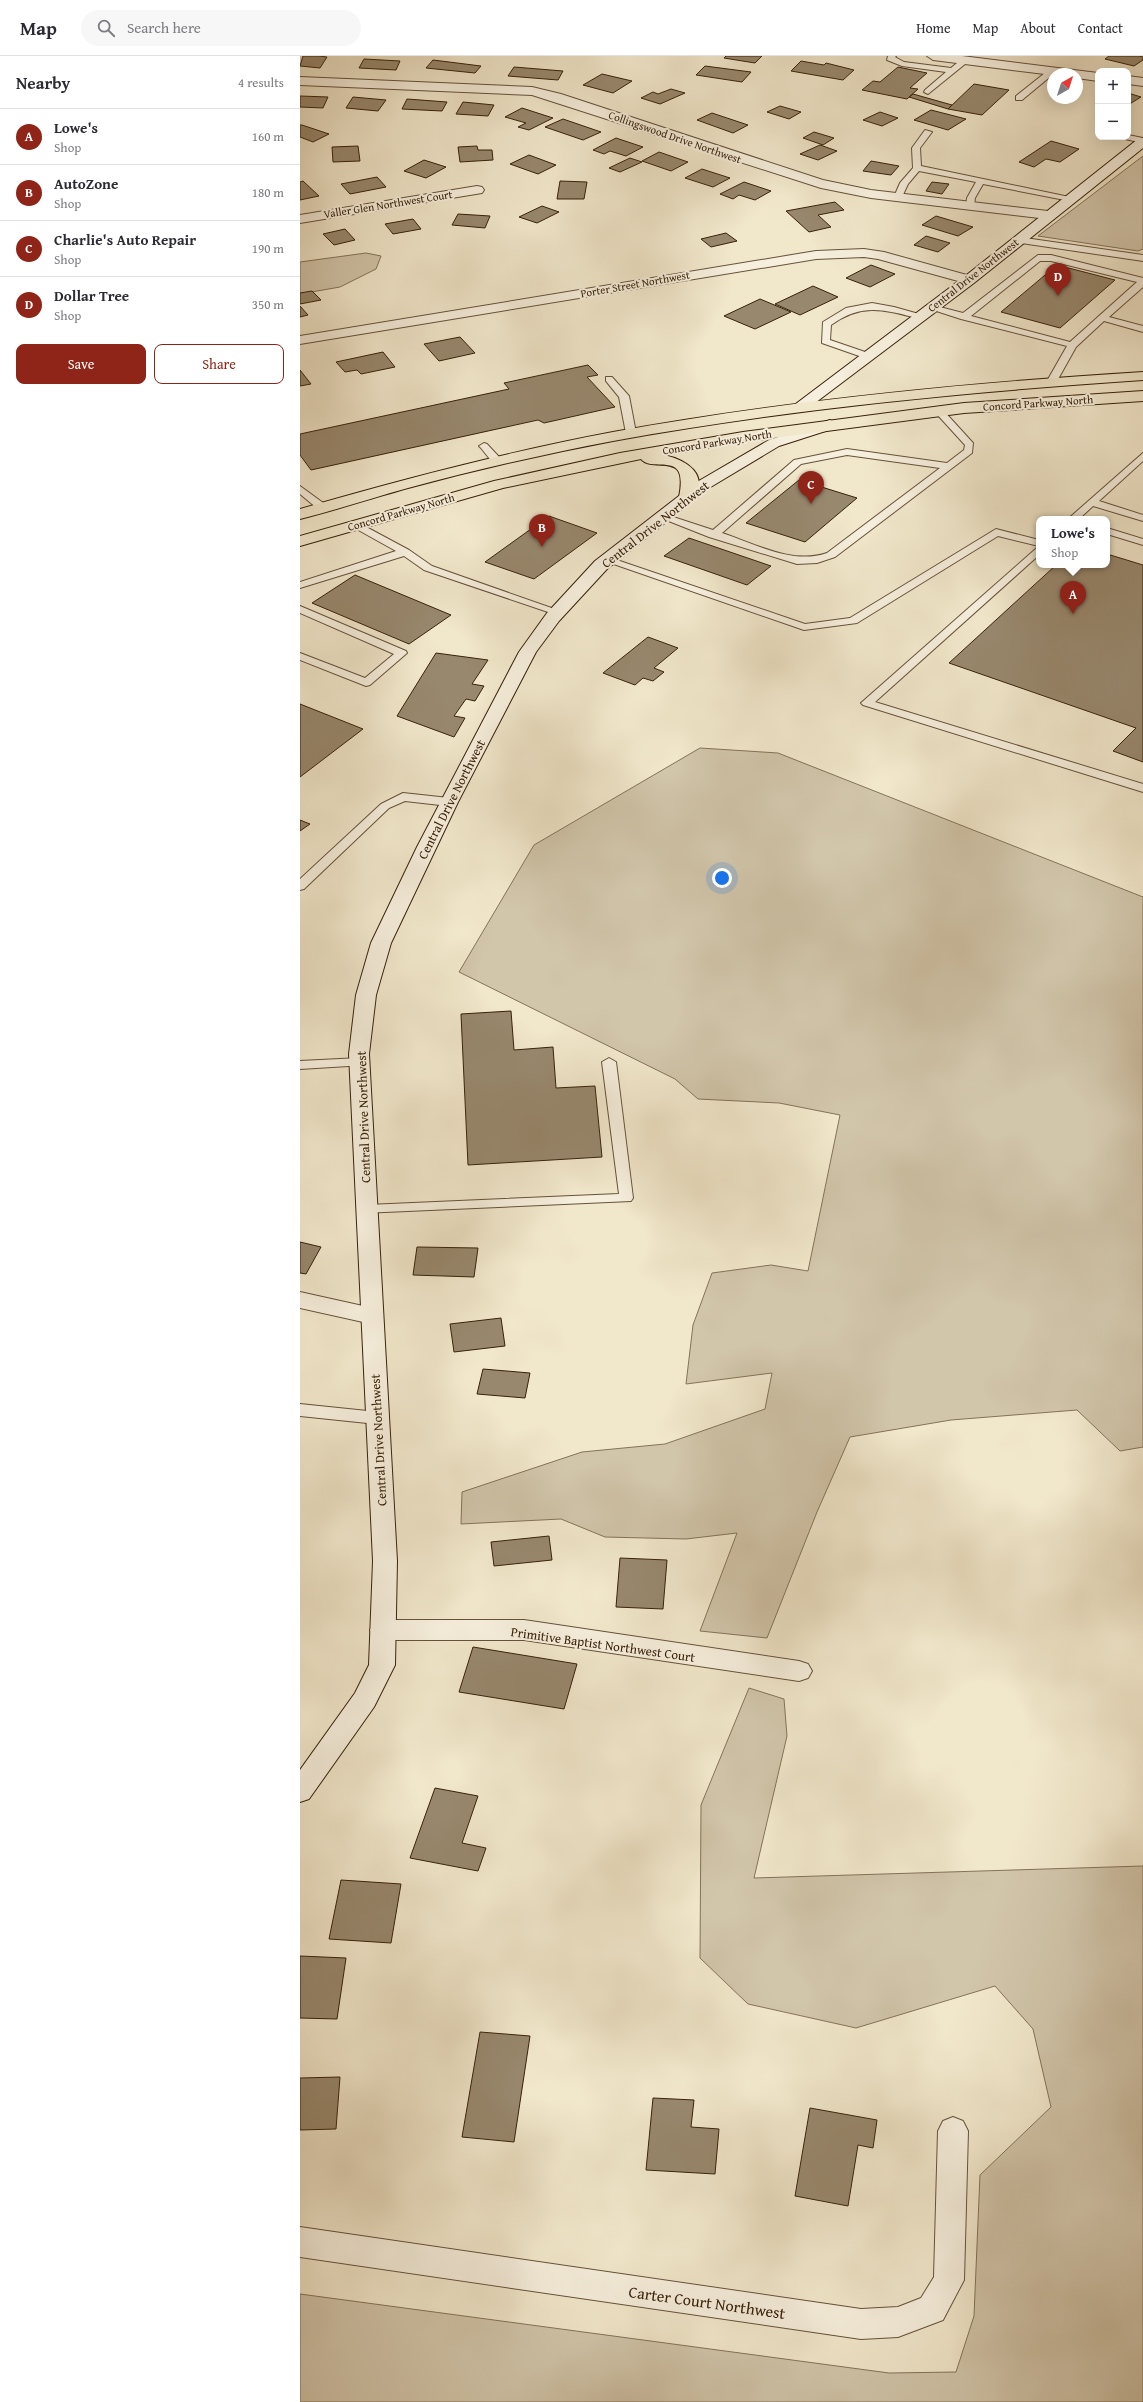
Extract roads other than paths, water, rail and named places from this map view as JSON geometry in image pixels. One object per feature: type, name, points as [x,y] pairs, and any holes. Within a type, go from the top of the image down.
[{"type":"highway","name":"Concord Parkway North","points":[[300,514],[497,461],[560,446],[631,433],[802,406],[916,392],[1052,381],[1143,376]]},
{"type":"highway","name":"Concord Parkway North","points":[[300,541],[355,524],[500,484],[620,458],[835,424],[939,411],[1059,400],[1143,396]]},
{"type":"highway","points":[[500,484],[593,455],[786,418],[802,406]]},
{"type":"highway","points":[[620,458],[658,458],[687,470],[690,478],[686,497]]},
{"type":"street","points":[[933,56],[1047,70]]},
{"type":"street","points":[[1083,75],[1095,77]]},
{"type":"street","points":[[1131,80],[1143,82]]},
{"type":"street","name":"Collingswood Drive Northwest","points":[[300,81],[494,88],[542,93],[755,164],[854,191],[1048,216]]},
{"type":"street","name":"Central Drive Northwest","points":[[802,406],[969,280],[1143,141]]},
{"type":"street","name":"Valler Glen Northwest Court","points":[[300,219],[477,190]]},
{"type":"street","name":"Porter Street Northwest","points":[[300,340],[816,255],[864,253],[880,255],[969,280]]},
{"type":"street","name":"Central Drive Northwest","points":[[300,1791],[365,1700],[382,1665],[385,1561],[360,1062],[366,995],[381,943],[426,847],[528,652],[558,612],[607,560],[661,516],[703,485],[774,443],[835,424]]},
{"type":"street","points":[[300,1300],[372,1316]]},
{"type":"street","name":"Primitive Baptist Northwest Court","points":[[382,1630],[524,1630],[799,1671]]},
{"type":"street","name":"Carter Court Northwest","points":[[300,2242],[860,2324],[898,2322],[932,2309],[949,2280],[953,2131]]},
{"type":"lane","points":[[892,56],[890,58],[902,64],[953,71]]},
{"type":"lane","points":[[928,92],[966,60]]},
{"type":"lane","points":[[1019,98],[1047,76]]},
{"type":"lane","points":[[898,197],[904,183],[917,168],[915,150],[917,143],[928,132]]},
{"type":"lane","points":[[1131,138],[1143,141]]},
{"type":"lane","points":[[917,168],[1070,198]]},
{"type":"lane","points":[[970,206],[970,198],[981,180]]},
{"type":"lane","points":[[1018,240],[1143,258]]},
{"type":"lane","points":[[964,317],[1038,258],[1051,258],[1143,281]]},
{"type":"lane","points":[[1052,381],[1072,345],[1143,281]]},
{"type":"lane","points":[[868,356],[825,341],[826,324],[840,313],[856,307],[871,304],[964,317],[1072,345]]},
{"type":"lane","points":[[1102,318],[1143,329]]},
{"type":"lane","points":[[608,379],[624,396],[631,433]]},
{"type":"lane","points":[[661,516],[797,561],[817,560],[831,555],[969,451],[970,445],[939,411]]},
{"type":"lane","points":[[484,446],[497,461]]},
{"type":"lane","points":[[713,534],[798,462],[847,452],[948,466]]},
{"type":"lane","points":[[1076,516],[1143,456]]},
{"type":"lane","points":[[300,489],[322,507]]},
{"type":"lane","points":[[1091,502],[1143,518]]},
{"type":"lane","points":[[355,524],[405,552],[428,568],[558,612]]},
{"type":"lane","points":[[607,560],[804,627],[852,621],[996,532],[1036,542]]},
{"type":"lane","points":[[1110,532],[1143,542]]},
{"type":"lane","points":[[300,585],[405,552]]},
{"type":"lane","points":[[1036,552],[867,703],[1143,788]]},
{"type":"lane","points":[[300,609],[402,653],[366,684],[300,656]]},
{"type":"lane","points":[[300,886],[385,806],[403,797],[449,802]]},
{"type":"lane","points":[[300,1065],[360,1062]]},
{"type":"lane","points":[[367,1210],[626,1198],[609,1062]]},
{"type":"lane","points":[[300,1410],[377,1418]]},
{"type":"place","name":"Dollar Tree","points":[[1058,296]]},
{"type":"place","name":"Charlie's Auto Repair","points":[[811,504]]},
{"type":"place","name":"AutoZone","points":[[542,547]]},
{"type":"place","name":"Lowe's","points":[[1073,614]]}]
